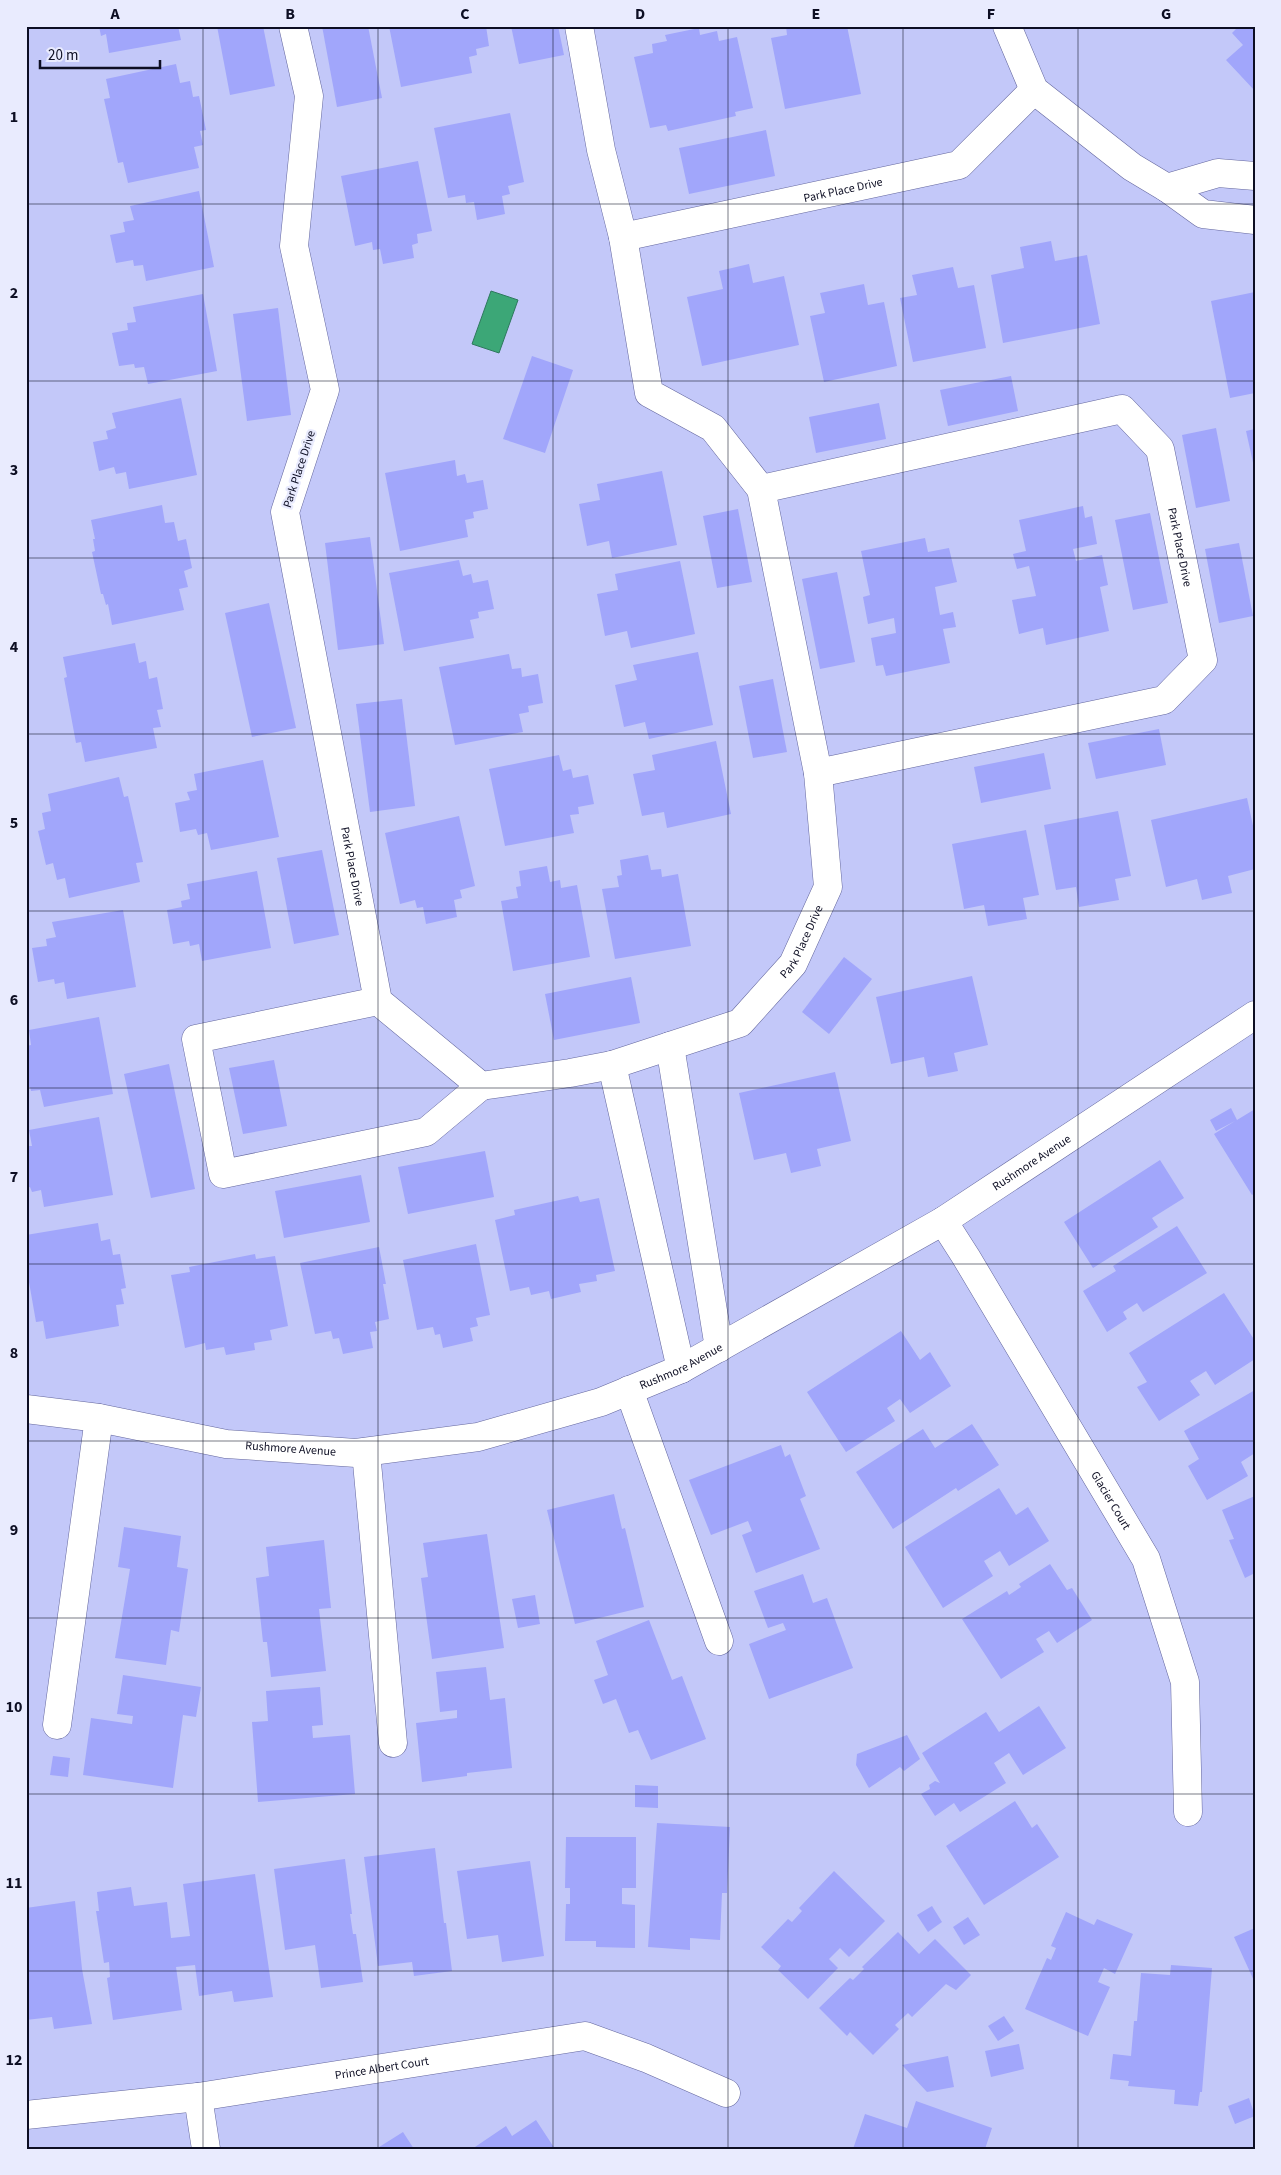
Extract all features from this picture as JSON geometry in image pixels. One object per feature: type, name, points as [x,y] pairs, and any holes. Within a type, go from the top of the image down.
[{"type":"street","name":"Park Place Drive","points":[[293,26],[309,96],[294,246],[325,390],[285,512],[378,1002]]},
{"type":"street","name":"Park Place Drive","points":[[481,1086],[570,1073],[612,1064],[740,1022],[793,964],[828,887],[818,773],[761,489],[713,428],[649,393],[623,237],[601,150],[579,26]]},
{"type":"street","points":[[1007,26],[1034,90],[1132,167],[1167,188],[1203,214],[1255,220]]},
{"type":"street","name":"Park Place Drive","points":[[623,237],[959,165],[1034,90]]},
{"type":"street","points":[[1167,188],[1218,173],[1255,176]]},
{"type":"street","name":"Park Place Drive","points":[[761,489],[1122,409],[1160,449],[1201,650],[1203,660],[1164,700],[818,773]]},
{"type":"street","points":[[378,1002],[481,1086],[426,1132],[223,1174],[196,1039],[378,1002]]},
{"type":"street","name":"Rushmore Avenue","points":[[26,1409],[99,1418],[226,1444],[356,1454],[478,1437],[602,1402],[681,1369],[943,1221],[1255,1016]]},
{"type":"street","points":[[670,1046],[719,1348]]},
{"type":"street","points":[[612,1064],[681,1369]]},
{"type":"street","name":"Glacier Court","points":[[943,1221],[1146,1559],[1185,1682],[1188,1812]]},
{"type":"street","points":[[629,1390],[719,1641]]},
{"type":"street","points":[[57,1724],[99,1418]]},
{"type":"street","points":[[366,1452],[393,1743]]},
{"type":"street","name":"Prince Albert Court","points":[[26,2115],[198,2097],[585,2036],[646,2058],[726,2093]]},
{"type":"street","points":[[198,2097],[206,2149]]},
{"type":"shaded area","points":[[491,291],[518,300],[499,353],[472,344]]},
{"type":"building","points":[[99,26],[178,26],[181,40],[109,53],[106,34],[101,36]]},
{"type":"building","points":[[217,26],[263,26],[275,86],[230,95]]},
{"type":"building","points":[[322,26],[368,26],[382,98],[337,107]]},
{"type":"building","points":[[389,26],[486,26],[489,46],[476,49],[477,55],[469,57],[472,73],[401,87]]},
{"type":"building","points":[[511,26],[558,26],[564,55],[519,64]]},
{"type":"building","points":[[786,26],[847,26],[861,94],[785,109],[771,38],[787,35]]},
{"type":"building","points":[[1239,26],[1255,26],[1255,91],[1226,60],[1243,45],[1232,33]]},
{"type":"building","points":[[699,28],[700,35],[717,31],[719,41],[737,37],[753,108],[735,112],[736,116],[668,131],[666,125],[650,128],[634,57],[653,53],[652,44],[667,41],[665,35]]},
{"type":"building","points":[[176,64],[180,83],[190,81],[193,97],[199,96],[206,130],[200,131],[203,145],[194,147],[199,168],[128,183],[123,162],[118,163],[104,99],[110,98],[106,79]]},
{"type":"building","points":[[510,113],[524,182],[508,186],[510,194],[502,196],[505,214],[477,220],[474,202],[466,203],[465,195],[448,198],[434,128]]},
{"type":"building","points":[[766,130],[775,176],[689,194],[679,148]]},
{"type":"building","points":[[418,161],[432,231],[417,234],[418,243],[412,245],[414,258],[383,264],[380,249],[373,250],[372,242],[355,246],[341,176]]},
{"type":"building","points":[[199,191],[214,267],[146,281],[143,265],[134,266],[133,260],[116,263],[110,235],[125,232],[123,222],[134,220],[130,206]]},
{"type":"building","points":[[1051,241],[1055,261],[1087,255],[1100,324],[1003,343],[991,275],[1024,268],[1020,247]]},
{"type":"building","points":[[749,264],[753,283],[784,276],[799,345],[702,366],[687,297],[723,289],[719,271]]},
{"type":"building","points":[[953,267],[958,288],[974,285],[986,348],[913,362],[900,298],[917,295],[912,275]]},
{"type":"building","points":[[864,284],[868,305],[884,302],[897,366],[824,382],[810,316],[825,313],[820,293]]},
{"type":"building","points":[[1255,292],[1255,393],[1230,398],[1211,301]]},
{"type":"building","points":[[203,294],[217,371],[148,384],[144,367],[135,368],[134,364],[119,366],[112,333],[128,330],[127,323],[136,322],[133,307]]},
{"type":"building","points":[[278,308],[291,415],[247,421],[233,314]]},
{"type":"building","points":[[532,356],[573,370],[545,453],[503,439]]},
{"type":"building","points":[[1011,376],[1018,411],[948,426],[940,390]]},
{"type":"building","points":[[181,398],[197,475],[129,489],[126,472],[116,474],[114,467],[99,471],[93,442],[108,439],[106,431],[116,428],[112,413]]},
{"type":"building","points":[[879,403],[886,439],[816,453],[809,417]]},
{"type":"building","points":[[1216,428],[1230,501],[1196,508],[1182,435]]},
{"type":"building","points":[[1255,429],[1255,467],[1254,467],[1246,431]]},
{"type":"building","points":[[455,460],[457,476],[465,474],[467,483],[483,480],[488,509],[473,512],[474,518],[465,520],[468,537],[400,551],[385,473]]},
{"type":"building","points":[[662,471],[677,545],[612,558],[609,541],[587,546],[579,504],[600,500],[597,484]]},
{"type":"building","points":[[162,505],[165,523],[174,522],[178,541],[186,539],[192,568],[184,571],[188,587],[179,589],[184,610],[112,625],[108,604],[106,605],[103,594],[101,594],[92,552],[95,551],[93,539],[95,539],[91,520]]},
{"type":"building","points":[[1083,506],[1085,518],[1092,516],[1097,544],[1073,549],[1076,561],[1102,555],[1108,585],[1100,587],[1109,631],[1046,645],[1043,628],[1019,634],[1012,600],[1036,596],[1029,566],[1017,569],[1013,554],[1026,551],[1019,520]]},
{"type":"building","points":[[738,509],[752,582],[717,588],[703,516]]},
{"type":"building","points":[[1150,513],[1168,603],[1133,610],[1115,520]]},
{"type":"building","points":[[370,537],[384,644],[338,650],[325,543]]},
{"type":"building","points":[[925,538],[928,552],[949,548],[957,582],[935,587],[940,615],[953,612],[956,627],[943,629],[950,663],[886,676],[883,665],[876,666],[871,638],[896,633],[894,618],[868,624],[863,597],[870,595],[861,551]]},
{"type":"building","points":[[1239,543],[1253,616],[1219,623],[1205,549]]},
{"type":"building","points":[[459,560],[463,576],[471,574],[473,583],[488,580],[494,609],[478,612],[479,618],[470,620],[474,638],[404,651],[389,573]]},
{"type":"building","points":[[680,561],[695,634],[631,648],[627,631],[605,636],[597,594],[618,590],[615,574]]},
{"type":"building","points":[[837,572],[855,662],[820,669],[802,579]]},
{"type":"building","points":[[269,603],[296,728],[252,737],[225,613]]},
{"type":"building","points":[[135,643],[139,663],[146,661],[149,679],[157,677],[163,709],[157,710],[161,727],[153,728],[157,748],[85,762],[81,742],[76,743],[64,678],[67,677],[63,657]]},
{"type":"building","points":[[698,652],[713,725],[649,739],[645,722],[624,727],[615,685],[637,680],[633,665]]},
{"type":"building","points":[[509,654],[512,669],[521,668],[522,677],[538,674],[543,703],[528,706],[529,712],[519,714],[523,732],[455,745],[439,667]]},
{"type":"building","points":[[773,679],[787,752],[753,758],[739,686]]},
{"type":"building","points":[[402,699],[415,806],[370,812],[356,704]]},
{"type":"building","points":[[1159,729],[1166,765],[1096,779],[1088,743]]},
{"type":"building","points":[[716,741],[731,814],[667,828],[664,812],[642,816],[633,774],[655,770],[652,755]]},
{"type":"building","points":[[1044,753],[1051,789],[981,803],[974,767]]},
{"type":"building","points":[[559,755],[563,771],[571,769],[573,778],[588,775],[594,804],[578,807],[579,814],[570,815],[574,833],[505,846],[489,769]]},
{"type":"building","points":[[263,760],[279,837],[211,850],[207,833],[198,835],[196,829],[180,832],[175,803],[190,800],[187,792],[197,790],[194,774]]},
{"type":"building","points":[[119,777],[124,797],[128,796],[143,862],[136,863],[140,882],[69,898],[65,878],[57,880],[53,863],[46,865],[38,831],[45,829],[42,813],[51,811],[48,794]]},
{"type":"building","points":[[1247,798],[1255,835],[1255,869],[1228,876],[1232,893],[1202,900],[1197,879],[1166,887],[1151,820]]},
{"type":"building","points":[[1118,811],[1131,876],[1115,879],[1119,900],[1079,907],[1076,887],[1056,890],[1044,825]]},
{"type":"building","points":[[459,816],[475,886],[460,890],[462,898],[454,900],[457,917],[426,924],[423,907],[417,908],[415,900],[400,904],[385,833]]},
{"type":"building","points":[[1026,830],[1039,895],[1023,898],[1027,919],[988,926],[984,905],[964,909],[952,844]]},
{"type":"building","points":[[322,850],[339,935],[294,944],[277,858]]},
{"type":"building","points":[[648,855],[651,870],[661,869],[662,877],[678,874],[691,946],[615,959],[602,889],[619,887],[617,876],[622,875],[620,860]]},
{"type":"building","points":[[547,866],[550,882],[560,880],[561,888],[577,885],[590,957],[513,971],[501,901],[518,898],[516,887],[521,886],[519,871]]},
{"type":"building","points":[[257,871],[271,948],[202,961],[199,944],[190,946],[189,941],[173,944],[167,910],[182,907],[181,901],[190,899],[187,884]]},
{"type":"building","points":[[123,910],[136,987],[67,999],[64,982],[55,984],[54,979],[38,982],[32,948],[47,946],[46,939],[56,937],[52,922]]},
{"type":"building","points":[[844,957],[872,979],[829,1034],[802,1012]]},
{"type":"building","points":[[972,976],[988,1045],[954,1053],[958,1071],[928,1077],[924,1057],[891,1064],[876,997]]},
{"type":"building","points":[[631,977],[640,1023],[554,1040],[545,994]]},
{"type":"building","points":[[99,1017],[113,1094],[44,1107],[40,1090],[31,1091],[30,1087],[26,1087],[26,1046],[31,1045],[29,1030]]},
{"type":"building","points":[[274,1060],[287,1126],[243,1134],[229,1068]]},
{"type":"building","points":[[169,1064],[195,1189],[151,1198],[124,1074]]},
{"type":"building","points":[[835,1072],[851,1141],[817,1149],[821,1166],[791,1173],[786,1153],[754,1160],[739,1093]]},
{"type":"building","points":[[1231,1108],[1237,1120],[1255,1109],[1255,1193],[1252,1195],[1214,1134],[1235,1121],[1216,1131],[1210,1120]]},
{"type":"building","points":[[99,1117],[113,1195],[44,1207],[41,1190],[32,1192],[30,1187],[26,1188],[26,1146],[32,1146],[29,1130]]},
{"type":"building","points":[[485,1151],[494,1197],[408,1214],[398,1167]]},
{"type":"building","points":[[1160,1160],[1184,1198],[1152,1218],[1158,1227],[1093,1268],[1064,1222]]},
{"type":"building","points":[[361,1175],[370,1222],[284,1238],[275,1191]]},
{"type":"building","points":[[578,1196],[580,1202],[599,1198],[615,1271],[596,1275],[597,1281],[579,1284],[581,1292],[551,1299],[549,1291],[531,1295],[529,1287],[510,1291],[495,1220],[515,1215],[514,1210]]},
{"type":"building","points":[[98,1223],[101,1241],[110,1239],[113,1255],[120,1254],[126,1288],[121,1289],[124,1304],[116,1305],[119,1326],[46,1339],[43,1321],[36,1322],[26,1265],[26,1256],[29,1255],[26,1235]]},
{"type":"building","points":[[1177,1226],[1207,1273],[1143,1312],[1137,1303],[1123,1312],[1127,1319],[1107,1332],[1083,1291],[1116,1271],[1113,1266]]},
{"type":"building","points":[[476,1244],[490,1315],[476,1318],[478,1326],[470,1328],[473,1341],[443,1348],[440,1334],[435,1335],[433,1327],[417,1330],[403,1260]]},
{"type":"building","points":[[379,1247],[386,1284],[383,1284],[389,1319],[375,1322],[377,1331],[370,1332],[373,1348],[343,1354],[339,1338],[333,1339],[331,1331],[315,1334],[300,1263]]},
{"type":"building","points":[[255,1254],[256,1259],[275,1256],[288,1326],[270,1330],[272,1340],[254,1343],[255,1350],[226,1355],[224,1347],[206,1350],[205,1343],[185,1348],[171,1275],[190,1272],[189,1267]]},
{"type":"building","points":[[1224,1293],[1255,1341],[1255,1359],[1215,1385],[1206,1371],[1190,1381],[1200,1395],[1159,1421],[1137,1387],[1147,1382],[1129,1353]]},
{"type":"building","points":[[901,1331],[920,1360],[930,1352],[951,1386],[910,1413],[900,1399],[887,1408],[895,1421],[846,1452],[807,1392]]},
{"type":"building","points":[[1255,1390],[1255,1453],[1241,1462],[1248,1476],[1207,1500],[1188,1466],[1199,1459],[1184,1431]]},
{"type":"building","points":[[972,1424],[999,1465],[958,1491],[956,1488],[893,1529],[856,1472],[923,1429],[935,1448]]},
{"type":"building","points":[[781,1445],[785,1457],[790,1454],[806,1496],[800,1499],[820,1549],[756,1573],[742,1535],[752,1531],[748,1521],[711,1535],[689,1480]]},
{"type":"building","points":[[999,1488],[1016,1515],[1028,1507],[1049,1541],[1009,1566],[1000,1551],[984,1561],[993,1576],[943,1608],[905,1547]]},
{"type":"building","points":[[614,1494],[622,1529],[625,1528],[644,1607],[575,1624],[547,1510]]},
{"type":"building","points":[[1255,1496],[1255,1573],[1245,1578],[1229,1540],[1234,1539],[1222,1510]]},
{"type":"building","points":[[124,1527],[181,1536],[177,1567],[188,1569],[179,1632],[171,1630],[166,1665],[115,1658],[130,1569],[118,1567]]},
{"type":"building","points":[[487,1534],[504,1648],[432,1659],[421,1578],[428,1577],[423,1543]]},
{"type":"building","points":[[324,1540],[331,1608],[319,1609],[326,1671],[271,1677],[267,1642],[263,1642],[256,1578],[269,1576],[266,1547]]},
{"type":"building","points":[[1050,1564],[1067,1590],[1072,1588],[1092,1620],[1057,1643],[1049,1631],[1036,1639],[1044,1652],[1001,1679],[962,1619],[1007,1591],[1009,1595],[1021,1587],[1019,1584]]},
{"type":"building","points":[[803,1574],[813,1603],[827,1598],[853,1668],[769,1699],[749,1644],[786,1630],[783,1623],[768,1628],[754,1591]]},
{"type":"building","points":[[535,1595],[540,1624],[518,1628],[512,1599]]},
{"type":"building","points":[[649,1620],[672,1680],[682,1676],[706,1739],[651,1760],[638,1730],[629,1733],[616,1699],[603,1704],[594,1680],[608,1675],[596,1641]]},
{"type":"building","points":[[486,1667],[490,1700],[505,1698],[512,1768],[467,1773],[467,1776],[422,1782],[416,1723],[457,1718],[457,1710],[440,1712],[436,1672]]},
{"type":"building","points":[[123,1675],[201,1687],[196,1717],[183,1715],[173,1788],[83,1775],[91,1718],[132,1724],[133,1716],[117,1714]]},
{"type":"building","points":[[320,1687],[323,1725],[312,1726],[313,1738],[350,1735],[355,1794],[258,1802],[252,1722],[268,1721],[266,1691]]},
{"type":"building","points":[[1039,1706],[1066,1748],[1023,1775],[1009,1753],[994,1763],[1006,1783],[960,1812],[954,1803],[935,1816],[921,1794],[930,1789],[929,1785],[935,1781],[940,1783],[922,1753],[986,1712],[999,1732]]},
{"type":"building","points":[[907,1735],[920,1759],[904,1771],[900,1767],[869,1788],[856,1765],[857,1754]]},
{"type":"building","points":[[53,1756],[70,1758],[68,1777],[50,1775]]},
{"type":"building","points":[[635,1785],[658,1786],[658,1808],[635,1807]]},
{"type":"building","points":[[1015,1801],[1032,1828],[1037,1824],[1059,1857],[984,1905],[946,1846]]},
{"type":"building","points":[[657,1823],[730,1827],[727,1893],[722,1893],[720,1940],[690,1938],[690,1950],[648,1947]]},
{"type":"building","points":[[566,1837],[636,1837],[636,1888],[622,1888],[622,1904],[635,1905],[635,1948],[596,1947],[596,1941],[565,1941],[566,1904],[570,1904],[570,1888],[565,1888]]},
{"type":"building","points":[[435,1848],[452,1971],[414,1976],[412,1962],[378,1966],[364,1857]]},
{"type":"building","points":[[345,1859],[352,1914],[350,1914],[353,1934],[356,1934],[363,1982],[321,1988],[315,1945],[285,1950],[274,1869]]},
{"type":"building","points":[[530,1861],[544,1956],[502,1962],[498,1935],[467,1939],[457,1871]]},
{"type":"building","points":[[834,1871],[885,1921],[849,1957],[840,1948],[829,1959],[838,1968],[808,1999],[778,1970],[781,1966],[761,1947],[788,1919],[792,1922],[802,1911],[799,1908]]},
{"type":"building","points":[[255,1874],[273,1997],[234,2002],[232,1991],[199,1996],[195,1965],[176,1967],[182,2010],[113,2020],[107,1978],[110,1977],[109,1962],[104,1963],[96,1911],[99,1911],[97,1892],[131,1887],[134,1906],[167,1902],[171,1938],[190,1936],[183,1884]]},
{"type":"building","points":[[75,1901],[82,1969],[92,2024],[54,2029],[52,2017],[26,2020],[26,1908]]},
{"type":"building","points":[[932,1906],[942,1922],[928,1932],[917,1915]]},
{"type":"building","points":[[1066,1912],[1094,1925],[1097,1919],[1133,1934],[1115,1974],[1104,1968],[1098,1982],[1110,1987],[1088,2036],[1025,2009],[1047,1958],[1051,1960],[1056,1948],[1051,1946]]},
{"type":"building","points":[[968,1917],[980,1935],[964,1945],[953,1927]]},
{"type":"building","points":[[1255,1928],[1255,1983],[1234,1937]]},
{"type":"building","points":[[898,1932],[919,1954],[935,1939],[971,1975],[956,1990],[946,1984],[912,2017],[908,2013],[895,2025],[899,2029],[873,2055],[850,2032],[847,2036],[819,2008],[850,1978],[853,1980],[864,1969],[862,1967]]},
{"type":"building","points":[[1171,1965],[1212,1968],[1202,2092],[1200,2092],[1198,2106],[1174,2104],[1175,2090],[1128,2086],[1129,2081],[1110,2079],[1113,2054],[1131,2056],[1134,2021],[1137,2021],[1141,1973],[1170,1975]]},
{"type":"building","points":[[1004,2016],[1014,2031],[998,2041],[988,2026]]},
{"type":"building","points":[[1019,2044],[1024,2069],[991,2077],[985,2051]]},
{"type":"building","points":[[948,2056],[954,2087],[927,2092],[902,2065]]},
{"type":"building","points":[[1249,2098],[1255,2116],[1235,2124],[1228,2106]]},
{"type":"building","points":[[916,2101],[992,2128],[985,2149],[853,2149],[865,2114],[907,2128]]},
{"type":"building","points":[[536,2120],[555,2149],[472,2149],[506,2126],[512,2136]]},
{"type":"building","points":[[403,2132],[414,2149],[376,2149]]}]
